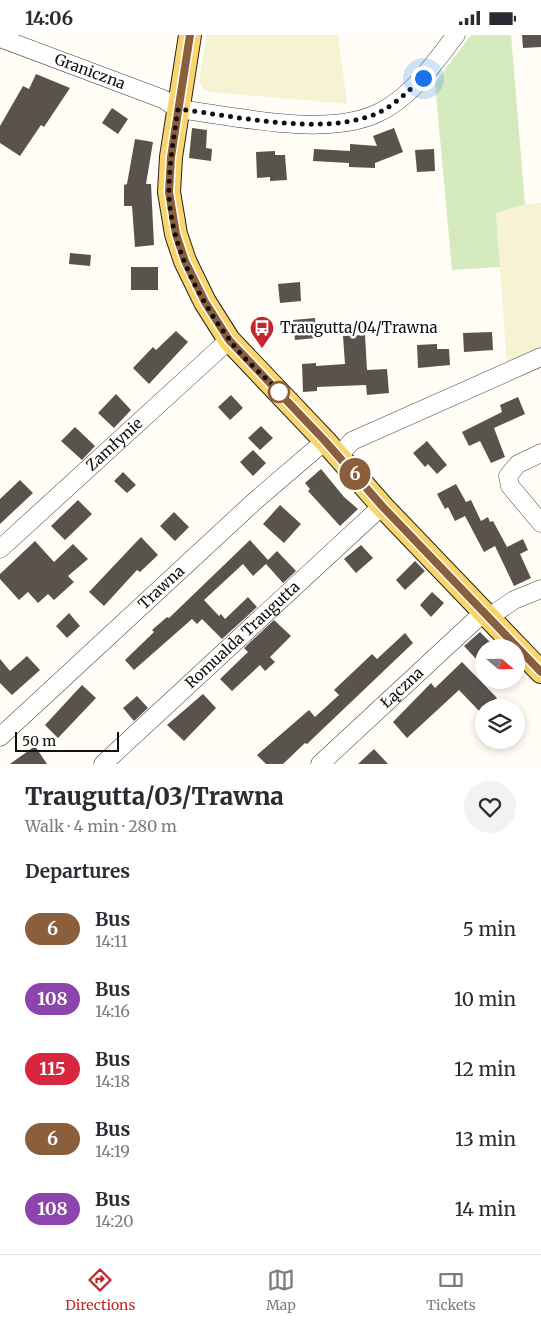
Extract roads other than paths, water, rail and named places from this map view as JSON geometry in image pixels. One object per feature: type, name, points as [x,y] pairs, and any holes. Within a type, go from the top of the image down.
[{"type":"main road","points":[[190,35],[171,157],[171,216],[185,261],[205,302],[229,340],[332,449],[382,506],[541,672]]},
{"type":"street","points":[[178,109],[311,124],[336,124],[358,120],[380,112],[401,98],[423,78],[456,35]]},
{"type":"street","name":"Graniczna","points":[[0,38],[158,97],[178,109]]},
{"type":"street","name":"Zamłynie","points":[[0,549],[229,340]]},
{"type":"street","name":"Trawna","points":[[0,737],[256,500],[332,449],[541,357]]},
{"type":"street","points":[[541,453],[518,464],[508,476],[510,486],[541,523]]},
{"type":"street","name":"Romualda Traugutta","points":[[104,764],[382,506]]},
{"type":"street","name":"Łączna","points":[[320,764],[487,615],[514,600],[541,589]]},
{"type":"place","name":"Traugutta/04/Trawna","points":[[262,349]]}]
